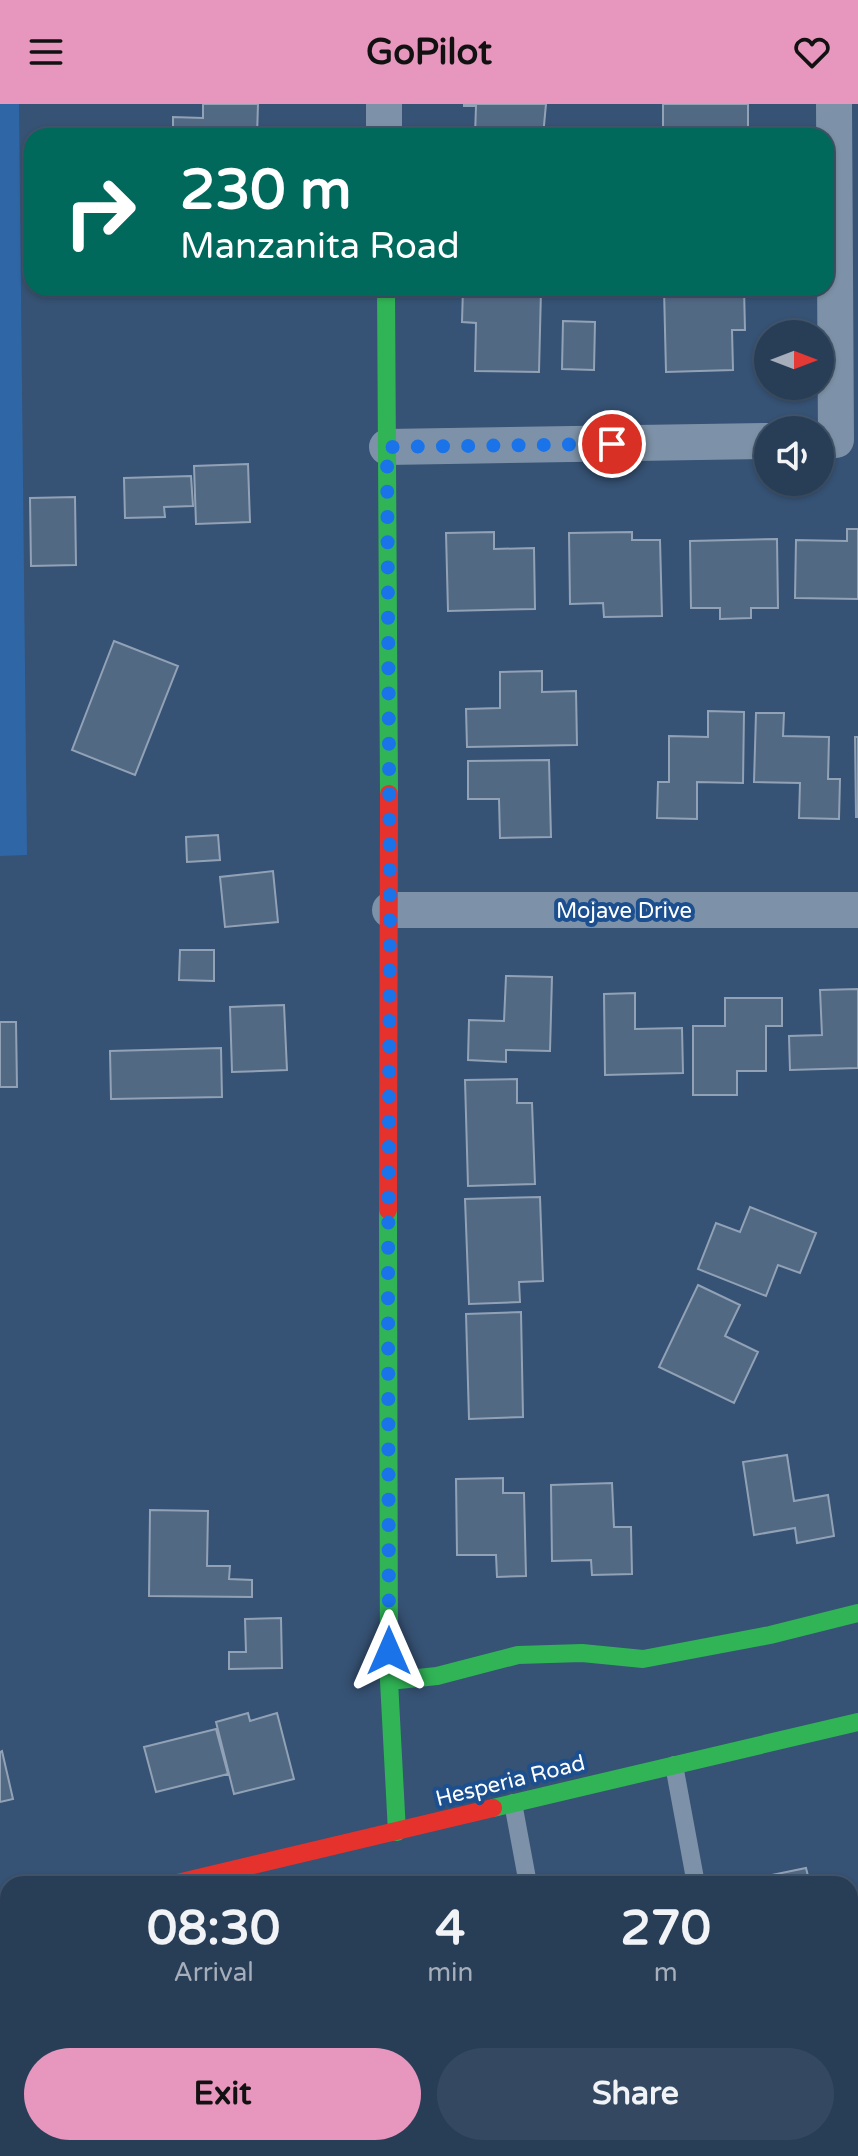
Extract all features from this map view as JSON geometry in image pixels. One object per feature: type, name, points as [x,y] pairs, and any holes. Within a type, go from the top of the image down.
[{"type":"street","points":[[384,104],[384,128]]},
{"type":"street","points":[[834,104],[838,440]]},
{"type":"street","points":[[386,296],[390,910],[389,1681],[397,1832]]},
{"type":"street","points":[[387,447],[754,441]]},
{"type":"street","name":"Mojave Drive","points":[[390,910],[858,910]]},
{"type":"street","points":[[389,1681],[437,1676],[518,1655],[582,1653],[643,1659],[770,1635],[858,1613]]},
{"type":"street","name":"Hesperia Road","points":[[207,1876],[858,1722]]},
{"type":"lane","points":[[674,1765],[695,1876]]},
{"type":"lane","points":[[513,1803],[527,1876]]},
{"type":"shaded area","points":[[0,104],[19,104],[27,855],[0,856]]},
{"type":"building","points":[[203,104],[258,104],[257,128],[173,128],[173,117],[203,118]]},
{"type":"building","points":[[546,104],[544,128],[475,128],[476,106],[464,106]]},
{"type":"building","points":[[663,104],[748,104],[748,128],[663,128]]},
{"type":"building","points":[[463,296],[541,296],[539,372],[475,371],[476,323],[462,322]]},
{"type":"building","points":[[664,296],[744,296],[745,330],[732,330],[733,370],[666,372]]},
{"type":"building","points":[[563,321],[595,322],[594,370],[562,369]]},
{"type":"building","points":[[248,464],[250,522],[196,524],[194,466]]},
{"type":"building","points":[[191,476],[193,506],[164,507],[165,517],[125,518],[124,478]]},
{"type":"building","points":[[75,497],[76,565],[31,566],[30,498]]},
{"type":"building","points":[[847,529],[858,529],[858,599],[795,598],[796,540],[847,541]]},
{"type":"building","points":[[494,532],[494,549],[534,548],[535,609],[448,611],[446,533]]},
{"type":"building","points":[[632,532],[632,540],[660,540],[662,616],[604,617],[603,603],[570,604],[569,533]]},
{"type":"building","points":[[777,539],[778,608],[751,608],[751,618],[720,619],[720,608],[691,608],[690,541]]},
{"type":"building","points":[[114,641],[178,666],[135,775],[72,750]]},
{"type":"building","points":[[542,671],[542,692],[576,691],[577,745],[467,747],[466,709],[500,708],[500,672]]},
{"type":"building","points":[[708,711],[744,712],[743,783],[697,782],[697,819],[657,818],[658,782],[669,782],[669,736],[708,737]]},
{"type":"building","points":[[756,713],[784,713],[783,736],[829,737],[828,779],[840,779],[839,819],[799,818],[800,783],[754,782]]},
{"type":"building","points":[[855,737],[858,737],[858,817],[856,817]]},
{"type":"building","points":[[549,760],[551,837],[500,838],[499,799],[468,799],[468,761]]},
{"type":"building","points":[[218,835],[220,860],[187,862],[186,837]]},
{"type":"building","points":[[273,871],[278,922],[225,927],[220,877]]},
{"type":"building","points":[[180,950],[214,950],[214,981],[179,980]]},
{"type":"building","points":[[506,976],[552,977],[550,1051],[506,1050],[506,1062],[468,1060],[469,1020],[504,1021]]},
{"type":"building","points":[[858,989],[858,1068],[790,1070],[789,1036],[822,1035],[820,990]]},
{"type":"building","points":[[635,993],[635,1029],[682,1028],[683,1073],[605,1075],[604,994]]},
{"type":"building","points":[[725,998],[782,998],[782,1026],[766,1026],[766,1071],[737,1071],[737,1095],[693,1095],[693,1026],[725,1026]]},
{"type":"building","points":[[284,1005],[287,1070],[232,1072],[230,1007]]},
{"type":"building","points":[[0,1022],[16,1022],[17,1087],[0,1087]]},
{"type":"building","points":[[221,1048],[222,1097],[111,1099],[110,1051]]},
{"type":"building","points":[[517,1079],[517,1103],[532,1103],[535,1184],[468,1186],[465,1080]]},
{"type":"building","points":[[540,1197],[543,1281],[519,1282],[520,1302],[469,1304],[465,1199]]},
{"type":"building","points":[[750,1207],[816,1233],[800,1273],[778,1265],[766,1296],[698,1269],[716,1223],[740,1232]]},
{"type":"building","points":[[698,1285],[740,1305],[725,1336],[758,1352],[734,1403],[659,1367]]},
{"type":"building","points":[[521,1312],[523,1417],[469,1419],[466,1314]]},
{"type":"building","points":[[787,1455],[794,1501],[828,1495],[834,1536],[797,1543],[795,1528],[754,1535],[743,1462]]},
{"type":"building","points":[[503,1478],[503,1493],[524,1493],[526,1576],[497,1577],[496,1555],[457,1555],[456,1479]]},
{"type":"building","points":[[612,1483],[614,1527],[631,1527],[632,1574],[592,1575],[591,1560],[552,1561],[551,1485]]},
{"type":"building","points":[[150,1510],[208,1511],[207,1566],[230,1566],[229,1579],[252,1580],[252,1597],[149,1596]]},
{"type":"building","points":[[281,1618],[282,1668],[229,1669],[229,1652],[246,1652],[245,1619]]},
{"type":"building","points":[[248,1713],[250,1721],[277,1713],[294,1779],[234,1794],[216,1722]]},
{"type":"building","points":[[216,1729],[228,1774],[156,1792],[144,1747]]},
{"type":"building","points":[[0,1752],[13,1799],[0,1802]]},
{"type":"building","points":[[806,1868],[808,1876],[767,1876]]},
{"type":"traffic: fast","points":[[386,296],[389,794]]},
{"type":"traffic: fast","points":[[388,1210],[389,1681],[397,1832]]},
{"type":"traffic: fast","points":[[389,1681],[437,1676],[518,1655],[582,1653],[643,1659],[770,1635],[858,1613]]},
{"type":"traffic: fast","points":[[493,1808],[858,1722]]},
{"type":"traffic: jam","points":[[388,1210],[389,794]]},
{"type":"traffic: jam","points":[[207,1876],[493,1808]]},
{"type":"route","points":[[389,1651],[387,447],[612,444]]}]
